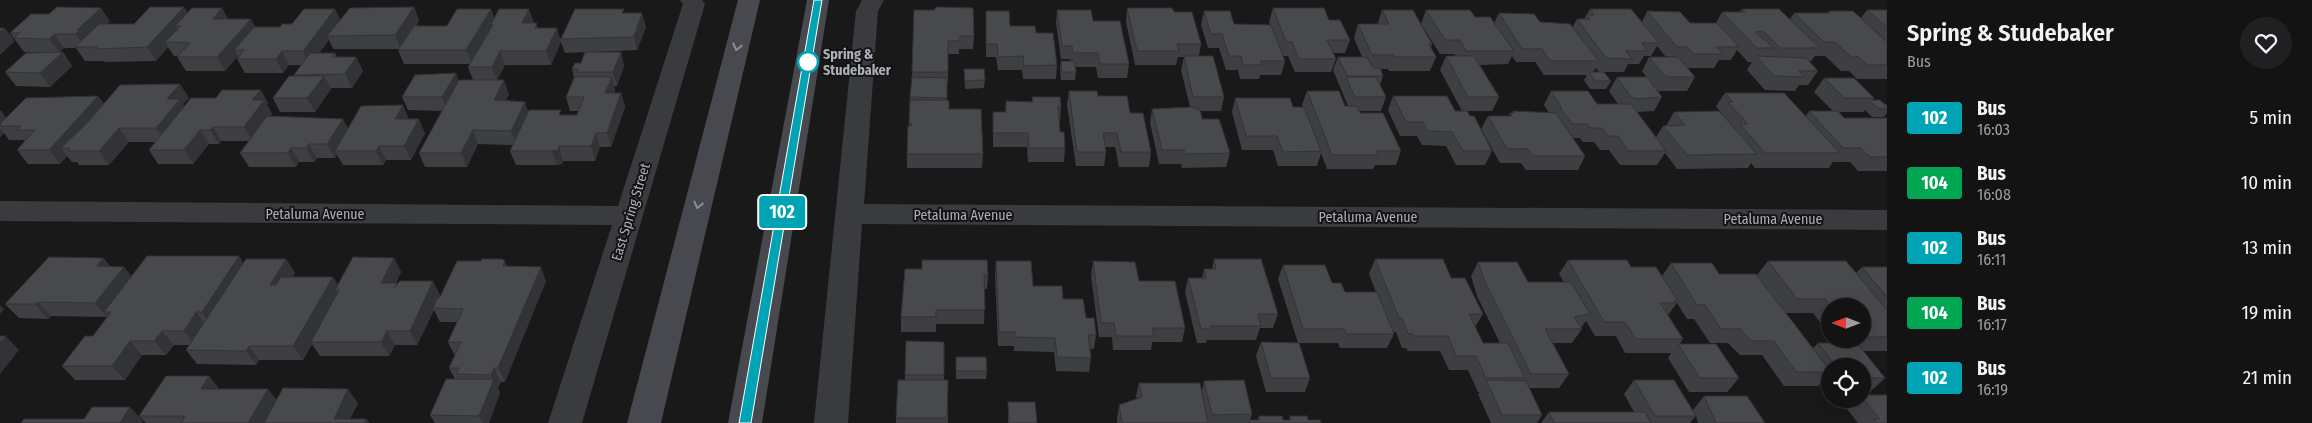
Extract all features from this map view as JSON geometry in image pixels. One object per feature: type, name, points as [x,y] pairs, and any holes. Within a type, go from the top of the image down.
[{"type":"main road","points":[[644,423],[749,0]]},
{"type":"main road","points":[[745,423],[818,0]]},
{"type":"street","name":"East Spring Street","points":[[565,423],[694,4],[692,0]]},
{"type":"street","points":[[831,423],[867,11],[873,0]]},
{"type":"street","name":"Petaluma Avenue","points":[[0,212],[630,216]]},
{"type":"street","name":"Petaluma Avenue","points":[[849,214],[1887,220]]},
{"type":"building","points":[[57,7],[101,8],[77,30],[80,30],[76,34],[54,34],[49,39],[14,38],[20,33],[10,33],[31,14],[49,14]]},
{"type":"building","points":[[150,7],[184,7],[147,47],[96,49],[97,47],[75,47],[99,24],[134,24]]},
{"type":"building","points":[[414,7],[395,35],[327,36],[350,8]]},
{"type":"building","points":[[937,7],[973,8],[974,36],[960,36],[960,41],[948,41],[948,72],[912,72],[914,10],[934,10]]},
{"type":"building","points":[[192,8],[222,8],[213,19],[251,19],[217,57],[177,57],[190,43],[165,42],[181,26],[175,26]]},
{"type":"building","points":[[1127,8],[1172,8],[1174,12],[1192,12],[1201,44],[1177,44],[1179,51],[1137,51]]},
{"type":"building","points":[[1273,8],[1324,8],[1329,20],[1340,20],[1350,40],[1327,40],[1336,59],[1299,59],[1292,42],[1286,42]]},
{"type":"building","points":[[304,9],[335,9],[303,51],[282,51],[276,59],[237,59],[244,50],[234,50],[254,27],[280,27],[282,24],[292,24]]},
{"type":"building","points":[[457,9],[491,9],[466,50],[398,50],[414,26],[447,26]]},
{"type":"building","points":[[499,9],[529,9],[522,23],[537,23],[535,28],[557,28],[546,51],[500,51],[492,67],[468,67],[493,25],[491,25]]},
{"type":"building","points":[[575,9],[624,9],[622,13],[642,13],[634,37],[561,39]]},
{"type":"building","points":[[1590,9],[1631,9],[1659,43],[1642,43],[1647,51],[1626,51],[1632,59],[1606,58],[1577,19],[1590,19],[1586,15],[1594,15]]},
{"type":"building","points":[[1742,9],[1779,9],[1820,48],[1780,48],[1763,31],[1755,32],[1774,48],[1757,48],[1722,12],[1745,12]]},
{"type":"building","points":[[1057,10],[1091,10],[1093,21],[1120,21],[1129,64],[1100,64],[1098,53],[1073,53],[1072,46],[1062,46]]},
{"type":"building","points":[[1382,10],[1413,10],[1432,44],[1429,44],[1436,57],[1372,55],[1358,24],[1389,24]]},
{"type":"building","points":[[1426,10],[1470,10],[1475,17],[1490,17],[1514,51],[1466,51],[1460,40],[1445,40]]},
{"type":"building","points":[[1867,10],[1887,10],[1887,27]]},
{"type":"building","points":[[986,11],[1009,11],[1010,26],[1035,26],[1036,33],[1053,33],[1057,65],[1024,66],[1023,56],[998,57],[997,44],[986,44]]},
{"type":"building","points":[[1204,11],[1230,11],[1234,24],[1271,25],[1285,61],[1261,61],[1262,65],[1243,65],[1241,56],[1229,56],[1222,34],[1211,34]]},
{"type":"building","points":[[1647,11],[1680,12],[1690,23],[1717,23],[1739,47],[1716,47],[1723,54],[1694,54],[1687,47],[1677,47]]},
{"type":"building","points":[[1829,11],[1853,11],[1887,42],[1887,65],[1867,65],[1859,57],[1851,57],[1835,42],[1824,42],[1794,13],[1831,13]]},
{"type":"building","points":[[1499,13],[1534,14],[1540,22],[1570,24],[1599,61],[1550,61],[1542,49],[1522,49]]},
{"type":"building","points":[[63,52],[40,73],[5,72],[26,53]]},
{"type":"building","points":[[585,52],[621,52],[613,72],[577,72],[578,69],[572,69],[575,63],[581,63]]},
{"type":"building","points":[[310,53],[335,53],[332,57],[356,57],[345,74],[294,75]]},
{"type":"building","points":[[1184,56],[1213,56],[1224,97],[1193,97]]},
{"type":"building","points":[[1446,56],[1474,56],[1499,97],[1468,97]]},
{"type":"building","points":[[1756,56],[1806,58],[1818,71],[1799,71],[1804,77],[1774,76]]},
{"type":"building","points":[[1338,57],[1367,57],[1373,68],[1380,68],[1383,76],[1347,76]]},
{"type":"building","points":[[1649,57],[1678,57],[1695,77],[1666,77]]},
{"type":"building","points":[[1061,61],[1074,61],[1076,72],[1062,72]]},
{"type":"building","points":[[964,69],[984,69],[985,80],[965,81]]},
{"type":"building","points":[[1589,72],[1604,72],[1611,81],[1595,81]]},
{"type":"building","points":[[456,73],[442,97],[402,97],[415,75]]},
{"type":"building","points":[[289,76],[324,76],[307,98],[273,98]]},
{"type":"building","points":[[575,77],[612,77],[605,93],[621,93],[607,133],[596,133],[591,146],[559,146],[558,150],[552,151],[510,151],[529,110],[561,110],[559,115],[577,115],[584,97],[566,97]]},
{"type":"building","points":[[912,77],[947,78],[947,98],[910,97]]},
{"type":"building","points":[[1346,77],[1376,77],[1386,97],[1355,97]]},
{"type":"building","points":[[1617,77],[1647,77],[1662,97],[1637,99],[1631,97]]},
{"type":"building","points":[[1824,78],[1854,78],[1874,98],[1844,98]]},
{"type":"building","points":[[459,80],[504,80],[494,100],[525,102],[511,131],[473,130],[461,153],[419,153]]},
{"type":"building","points":[[180,84],[167,99],[180,99],[156,128],[119,128],[99,151],[68,151],[70,148],[61,148],[89,121],[120,85]]},
{"type":"building","points":[[222,90],[261,90],[252,100],[264,100],[244,127],[213,127],[210,130],[200,130],[184,150],[149,150],[191,98],[216,98]]},
{"type":"building","points":[[1069,91],[1097,91],[1098,96],[1127,96],[1130,113],[1143,113],[1151,152],[1121,152],[1117,133],[1103,133],[1106,152],[1077,152]]},
{"type":"building","points":[[1307,91],[1339,91],[1345,106],[1357,106],[1360,113],[1383,113],[1401,151],[1376,151],[1378,155],[1332,155]]},
{"type":"building","points":[[1551,91],[1588,91],[1597,104],[1631,104],[1666,151],[1628,151],[1618,136],[1608,136],[1602,128],[1590,128],[1588,124],[1572,124],[1560,108],[1562,108]]},
{"type":"building","points":[[1725,93],[1784,93],[1840,153],[1765,153],[1740,124],[1748,124],[1728,102],[1733,102]]},
{"type":"building","points":[[98,96],[49,150],[17,150],[35,130],[16,130],[21,126],[0,126],[26,98]]},
{"type":"building","points":[[1393,96],[1447,96],[1455,111],[1467,111],[1470,116],[1474,116],[1492,151],[1463,151],[1452,132],[1428,131],[1423,122],[1406,122]]},
{"type":"building","points":[[1032,97],[1060,97],[1061,107],[1058,107],[1060,132],[1064,132],[1065,148],[1029,148],[1028,133],[993,133],[993,112],[1006,112],[1006,101],[1033,102]]},
{"type":"building","points":[[1235,98],[1290,98],[1293,107],[1304,107],[1321,151],[1283,152],[1277,136],[1246,136]]},
{"type":"building","points":[[910,100],[947,100],[949,101],[949,109],[981,109],[983,154],[907,154],[908,126],[912,124],[909,124]]},
{"type":"building","points":[[1873,100],[1880,100],[1887,106],[1887,109],[1879,109],[1871,102]]},
{"type":"building","points":[[403,105],[395,119],[419,119],[404,146],[379,146],[376,151],[335,151],[361,106]]},
{"type":"building","points":[[1194,107],[1195,109],[1200,109],[1202,119],[1219,119],[1230,153],[1185,154],[1184,150],[1162,150],[1152,109]]},
{"type":"building","points":[[1513,111],[1556,113],[1585,156],[1533,156],[1528,149],[1507,149],[1488,116],[1512,116],[1510,113],[1515,113]]},
{"type":"building","points":[[1719,111],[1757,154],[1687,155],[1663,126],[1685,125],[1674,112]]},
{"type":"building","points":[[1809,111],[1838,111],[1844,118],[1887,118],[1887,157],[1870,157],[1861,148],[1843,148]]},
{"type":"building","points":[[267,116],[343,119],[327,144],[309,144],[306,148],[291,148],[288,153],[240,153]]},
{"type":"building","points":[[147,256],[239,256],[202,312],[196,312],[184,331],[162,331],[154,341],[130,341],[112,366],[62,366],[85,336],[93,336],[111,312],[104,312]]},
{"type":"building","points":[[49,257],[103,258],[97,266],[124,267],[95,303],[38,302],[35,304],[5,304]]},
{"type":"building","points":[[353,257],[394,258],[381,283],[397,283],[394,288],[400,281],[433,281],[410,331],[387,331],[381,342],[311,342],[339,290],[335,290]]},
{"type":"building","points":[[246,259],[286,259],[270,285],[276,285],[281,277],[333,277],[293,346],[249,346],[246,351],[186,350]]},
{"type":"building","points":[[482,259],[502,259],[505,261],[503,266],[541,267],[498,368],[494,368],[491,375],[456,374],[459,368],[449,368],[461,342],[448,342],[463,309],[433,308],[457,261],[481,261]]},
{"type":"building","points":[[1214,259],[1261,259],[1278,314],[1258,314],[1261,326],[1210,326],[1210,329],[1201,329],[1188,278],[1206,278],[1204,269],[1216,269]]},
{"type":"building","points":[[1375,259],[1443,259],[1451,278],[1465,278],[1483,314],[1469,314],[1483,343],[1508,343],[1525,378],[1486,378],[1476,356],[1456,356],[1448,336],[1414,336],[1413,334],[1408,334],[1402,318],[1399,318]]},
{"type":"building","points":[[922,260],[987,260],[988,275],[984,275],[985,310],[936,310],[936,317],[901,317],[905,269],[922,269]]},
{"type":"building","points":[[1568,260],[1627,260],[1631,267],[1656,267],[1678,301],[1674,301],[1675,303],[1660,303],[1683,339],[1636,339],[1625,322],[1604,322]]},
{"type":"building","points":[[996,261],[1031,261],[1033,286],[1062,286],[1063,299],[1083,299],[1086,318],[1094,318],[1096,335],[1088,335],[1091,358],[1057,357],[1055,338],[1015,337],[1015,332],[999,332]]},
{"type":"building","points":[[1093,261],[1135,262],[1139,281],[1175,281],[1185,328],[1152,328],[1154,336],[1116,336],[1114,323],[1101,323]]},
{"type":"building","points":[[1768,261],[1846,261],[1887,310],[1887,337],[1871,337],[1871,298],[1797,299]]},
{"type":"building","points":[[1478,262],[1517,262],[1528,282],[1571,282],[1590,314],[1574,317],[1582,329],[1545,329],[1569,374],[1531,374],[1485,282]]},
{"type":"building","points":[[1671,263],[1712,263],[1719,274],[1756,274],[1821,359],[1821,372],[1796,372],[1774,341],[1752,341],[1740,329],[1721,329],[1705,305],[1697,305]]},
{"type":"building","points":[[1283,265],[1325,265],[1332,283],[1341,283],[1345,292],[1377,292],[1394,334],[1346,334],[1344,329],[1303,329]]},
{"type":"building","points":[[1862,267],[1887,267],[1887,297]]},
{"type":"building","points":[[0,336],[6,336],[0,343]]},
{"type":"building","points":[[906,341],[944,342],[944,375],[905,375]]},
{"type":"building","points":[[1261,342],[1299,343],[1310,378],[1271,378]]},
{"type":"building","points":[[1678,344],[1716,344],[1739,378],[1700,378]]},
{"type":"building","points":[[1822,348],[1861,348],[1869,358],[1830,358]]},
{"type":"building","points":[[956,357],[986,357],[987,371],[956,371]]},
{"type":"building","points":[[1871,360],[1885,378],[1871,378]]},
{"type":"building","points":[[166,376],[209,376],[201,389],[268,389],[248,423],[181,423],[185,416],[139,416]]},
{"type":"building","points":[[446,379],[494,379],[479,416],[430,415]]},
{"type":"building","points":[[898,380],[948,380],[947,418],[896,418]]},
{"type":"building","points":[[1244,380],[1252,414],[1212,415],[1204,381]]},
{"type":"building","points":[[1486,380],[1526,381],[1542,415],[1502,415]]},
{"type":"building","points":[[1634,380],[1674,380],[1696,416],[1655,416]]},
{"type":"building","points":[[1139,383],[1200,383],[1208,423],[1122,423],[1119,405],[1142,397]]},
{"type":"building","points":[[283,388],[348,389],[334,419],[366,419],[364,423],[264,423]]},
{"type":"building","points":[[1871,395],[1887,395],[1887,423],[1877,423],[1874,419],[1880,419],[1871,408]]},
{"type":"building","points":[[1704,396],[1747,396],[1765,423],[1716,423]]},
{"type":"building","points":[[1008,402],[1035,402],[1037,423],[1009,423]]},
{"type":"building","points":[[92,407],[130,407],[120,423],[21,423],[24,419],[84,419]]},
{"type":"building","points":[[1549,412],[1645,412],[1651,423],[1554,423]]},
{"type":"building","points":[[1259,416],[1282,416],[1283,420],[1291,420],[1290,416],[1307,416],[1308,420],[1320,420],[1321,423],[1250,423],[1249,420],[1260,420]]},
{"type":"bus line","name":"102","points":[[745,423],[818,0]]},
{"type":"place","name":"Spring & Studebaker","points":[[808,62]]}]
